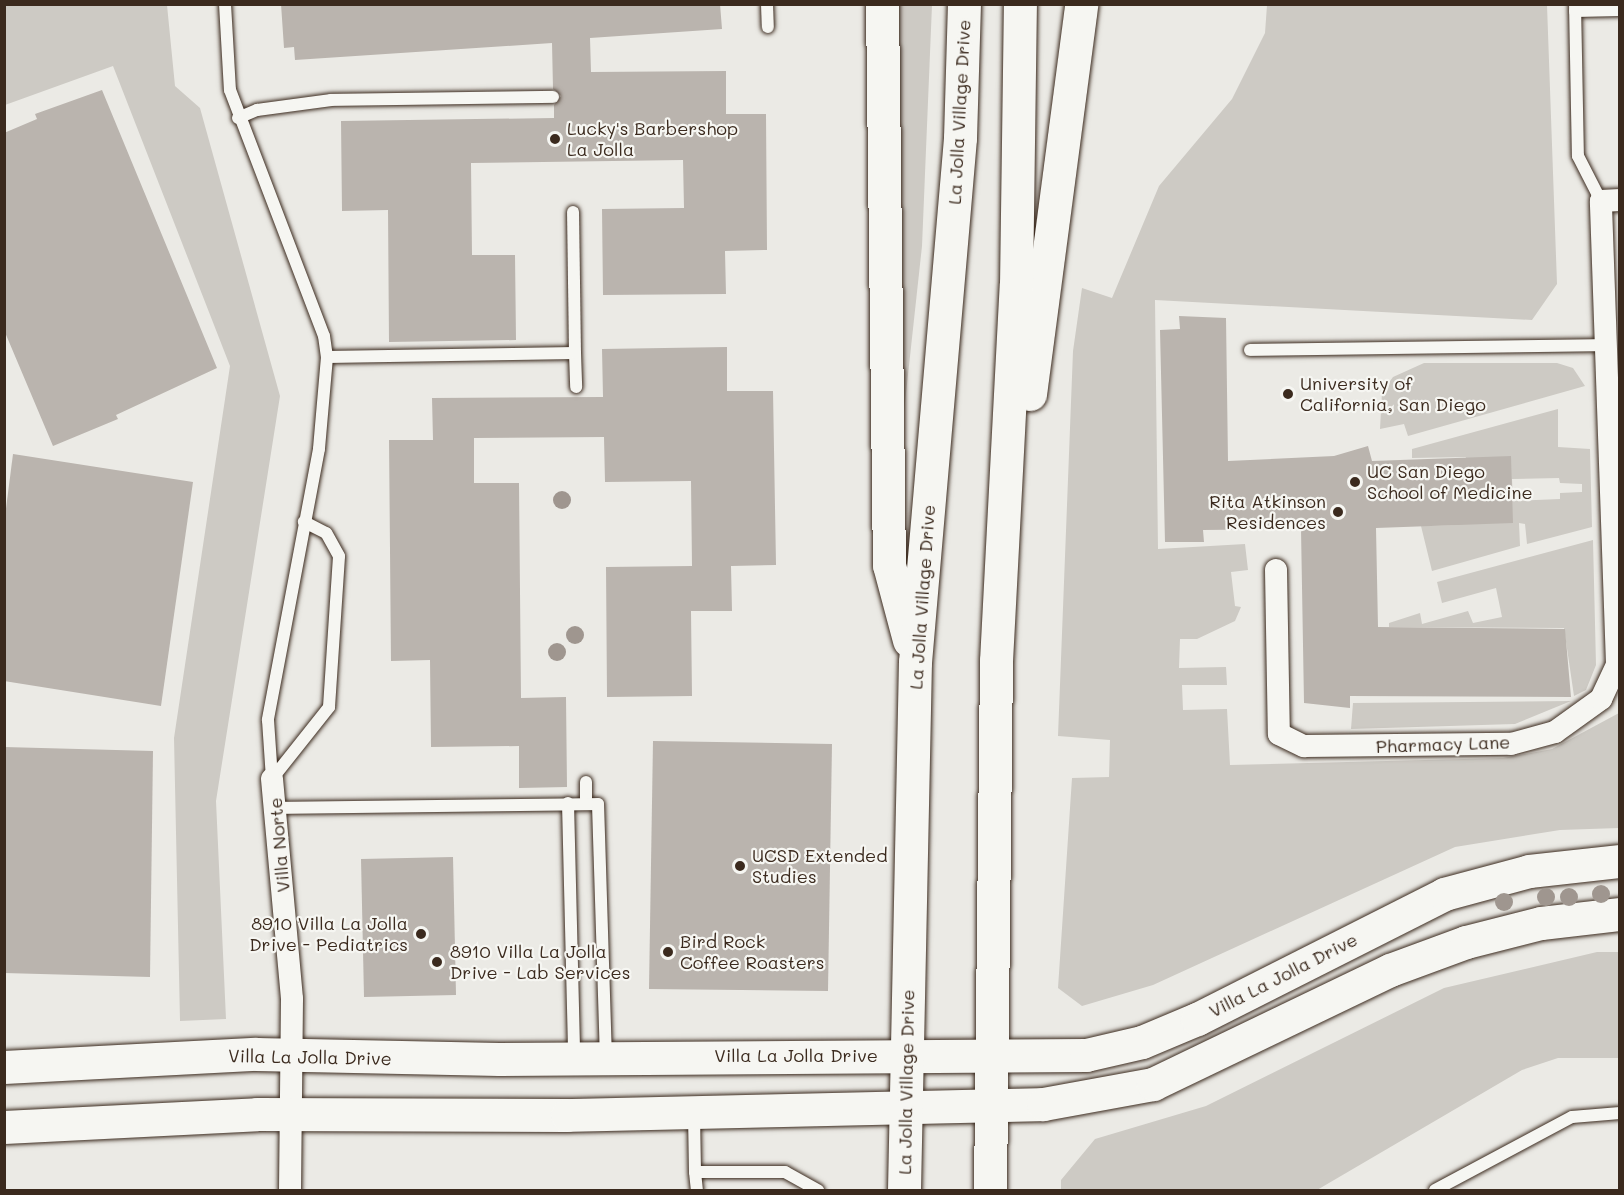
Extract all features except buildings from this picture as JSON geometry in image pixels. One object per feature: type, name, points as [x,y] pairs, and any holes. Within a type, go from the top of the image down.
[{"type":"main road","points":[[882,4],[890,566],[915,662]]},
{"type":"main road","name":"La Jolla Village Drive","points":[[904,1191],[915,662],[960,138],[964,4]]},
{"type":"main road","points":[[990,1191],[996,661],[1016,285],[1020,4]]},
{"type":"main road","points":[[996,661],[1081,4]]},
{"type":"main road","name":"Villa La Jolla Drive","points":[[4,1067],[293,1055],[908,1055],[991,1058],[1086,1055],[1142,1042],[1444,894],[1528,871],[1620,861]]},
{"type":"main road","points":[[4,1127],[292,1114],[906,1110],[990,1107],[1089,1097],[1153,1084],[1428,955],[1541,923],[1620,914]]},
{"type":"street","name":"Pharmacy Lane","points":[[1276,570],[1279,734],[1304,746],[1510,744],[1555,732],[1601,699],[1617,664],[1606,345],[1610,201]]},
{"type":"street","name":"Villa Norte","points":[[272,779],[293,1055],[290,1191]]},
{"type":"lane","points":[[225,4],[230,90],[238,118],[324,336],[327,357],[319,449],[268,720],[272,779]]},
{"type":"lane","points":[[766,4],[768,27]]},
{"type":"lane","points":[[1610,201],[1578,156],[1575,8],[1620,10]]},
{"type":"lane","points":[[238,118],[257,110],[331,100],[553,97]]},
{"type":"lane","points":[[573,212],[576,387]]},
{"type":"lane","points":[[1250,350],[1606,345]]},
{"type":"lane","points":[[327,357],[575,353]]},
{"type":"lane","points":[[272,779],[330,706],[339,556],[326,533],[304,522]]},
{"type":"lane","points":[[586,782],[592,803],[606,1056]]},
{"type":"lane","points":[[568,802],[574,1056]]},
{"type":"lane","points":[[276,808],[592,803]]},
{"type":"lane","points":[[694,1111],[697,1191]]},
{"type":"lane","points":[[1435,1191],[1572,1118],[1620,1113]]},
{"type":"lane","points":[[695,1172],[785,1172],[818,1191]]},
{"type":"shaded area","points":[[5,4],[167,5],[175,86],[200,108],[280,396],[216,801],[226,1019],[180,1021],[174,738],[230,366],[113,66],[5,105]]},
{"type":"shaded area","points":[[895,5],[932,5],[922,246],[902,430]]},
{"type":"shaded area","points":[[1267,5],[1547,5],[1557,284],[1532,320],[1155,300],[1158,549],[1245,544],[1248,570],[1231,572],[1235,606],[1241,607],[1235,621],[1197,639],[1180,639],[1179,668],[1226,667],[1227,685],[1182,685],[1183,710],[1227,709],[1230,765],[1503,758],[1552,749],[1619,713],[1619,828],[1560,830],[1455,847],[1153,985],[1082,1006],[1058,988],[1072,778],[1109,777],[1110,740],[1058,736],[1073,351],[1082,288],[1112,298],[1159,186],[1232,99],[1265,33]]},
{"type":"shaded area","points":[[1424,363],[1557,363],[1573,368],[1585,386],[1408,436],[1404,424],[1380,429],[1382,392],[1393,377]]},
{"type":"shaded area","points":[[1558,409],[1558,447],[1590,449],[1592,527],[1527,544],[1525,524],[1519,523],[1520,546],[1432,571],[1421,526],[1458,525],[1458,488],[1466,457],[1412,458],[1412,449]],"holes":[[[1559,478],[1560,483],[1582,484],[1582,492],[1560,493],[1560,499],[1513,501],[1512,479]]]},
{"type":"shaded area","points":[[1593,540],[1596,665],[1586,690],[1574,696],[1564,628],[1389,627],[1389,623],[1420,613],[1422,624],[1468,611],[1473,623],[1502,617],[1496,588],[1442,603],[1437,582]]},
{"type":"shaded area","points":[[1571,701],[1515,724],[1351,729],[1353,703]]},
{"type":"shaded area","points":[[1597,952],[1619,952],[1619,1058],[1558,1058],[1522,1070],[1317,1190],[1061,1190],[1061,1180],[1095,1139],[1206,1106],[1444,988]]},
{"type":"place","name":"Lucky's Barbershop La Jolla","points":[[555,139]]},
{"type":"place","name":"University of California, San Diego","points":[[1288,394]]},
{"type":"place","name":"UC San Diego School of Medicine","points":[[1355,482]]},
{"type":"place","name":"Rita Atkinson Residences","points":[[1338,512]]},
{"type":"place","name":"UCSD Extended Studies","points":[[740,866]]},
{"type":"place","name":"8910 Villa La Jolla Drive - Pediatrics","points":[[421,934]]},
{"type":"place","name":"Bird Rock Coffee Roasters","points":[[668,952]]},
{"type":"place","name":"8910 Villa La Jolla Drive - Lab Services","points":[[437,962]]}]
